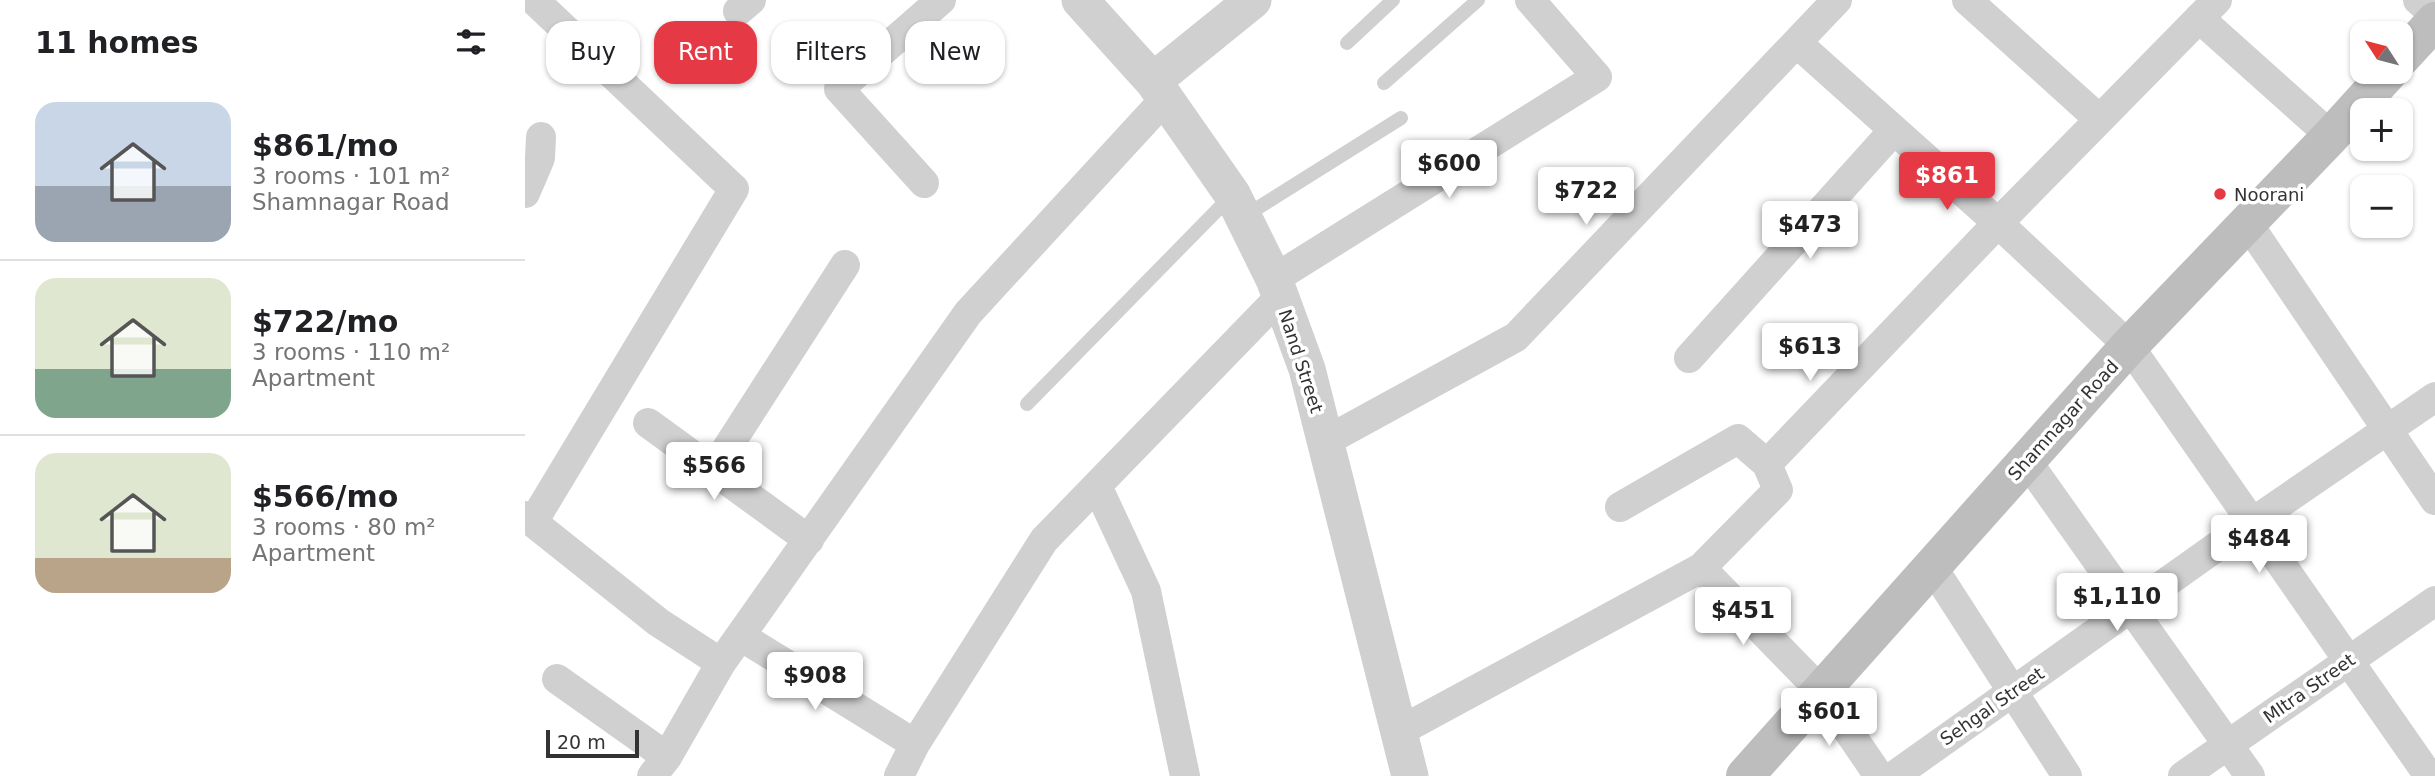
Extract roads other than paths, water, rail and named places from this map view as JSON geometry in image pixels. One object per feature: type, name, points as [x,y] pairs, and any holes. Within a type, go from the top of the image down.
[{"type":"main road","points":[[2413,45],[2435,21]]},
{"type":"main road","name":"Shamnagar Road","points":[[1745,776],[2129,346],[2378,84]]},
{"type":"street","points":[[534,0],[734,188],[529,519],[658,622],[721,663]]},
{"type":"street","points":[[924,183],[839,89],[941,0]]},
{"type":"street","name":"Nand Street","points":[[1080,0],[1159,90],[1238,206],[1277,288],[1307,369],[1411,776]]},
{"type":"street","points":[[557,679],[659,767],[721,663],[742,637],[968,313],[1159,90],[1252,0]]},
{"type":"street","points":[[899,776],[915,744],[1045,540],[1277,288],[1597,77],[1530,0]]},
{"type":"street","points":[[1326,441],[1516,337],[1837,0]]},
{"type":"street","points":[[1967,0],[2099,119]]},
{"type":"street","points":[[2418,0],[2435,15]]},
{"type":"street","points":[[1767,464],[2208,9],[2331,136]]},
{"type":"street","points":[[1797,43],[1998,223],[2129,346],[2429,776]]},
{"type":"street","points":[[1689,358],[1894,130]]},
{"type":"street","points":[[525,193],[540,158],[541,137]]},
{"type":"street","points":[[2246,221],[2435,500]]},
{"type":"street","points":[[713,470],[845,265]]},
{"type":"street","name":"Sehgal Street","points":[[1894,776],[2435,397]]},
{"type":"street","points":[[648,423],[809,540]]},
{"type":"street","points":[[1398,732],[1701,568],[1779,490],[1767,464],[1738,439],[1621,507]]},
{"type":"street","points":[[2026,460],[2250,776]]},
{"type":"street","points":[[1097,486],[1146,591],[1185,775]]},
{"type":"street","points":[[1701,568],[1821,691],[1879,776]]},
{"type":"street","points":[[1933,568],[2067,776]]},
{"type":"street","name":"MItra Street","points":[[2183,776],[2435,601]]},
{"type":"street","points":[[742,637],[915,744]]},
{"type":"lane","points":[[1347,43],[1393,0]]},
{"type":"lane","points":[[1384,83],[1478,0]]},
{"type":"lane","points":[[1027,404],[1238,206],[1401,118]]},
{"type":"place","name":"Noorani","points":[[2220,194]]}]
